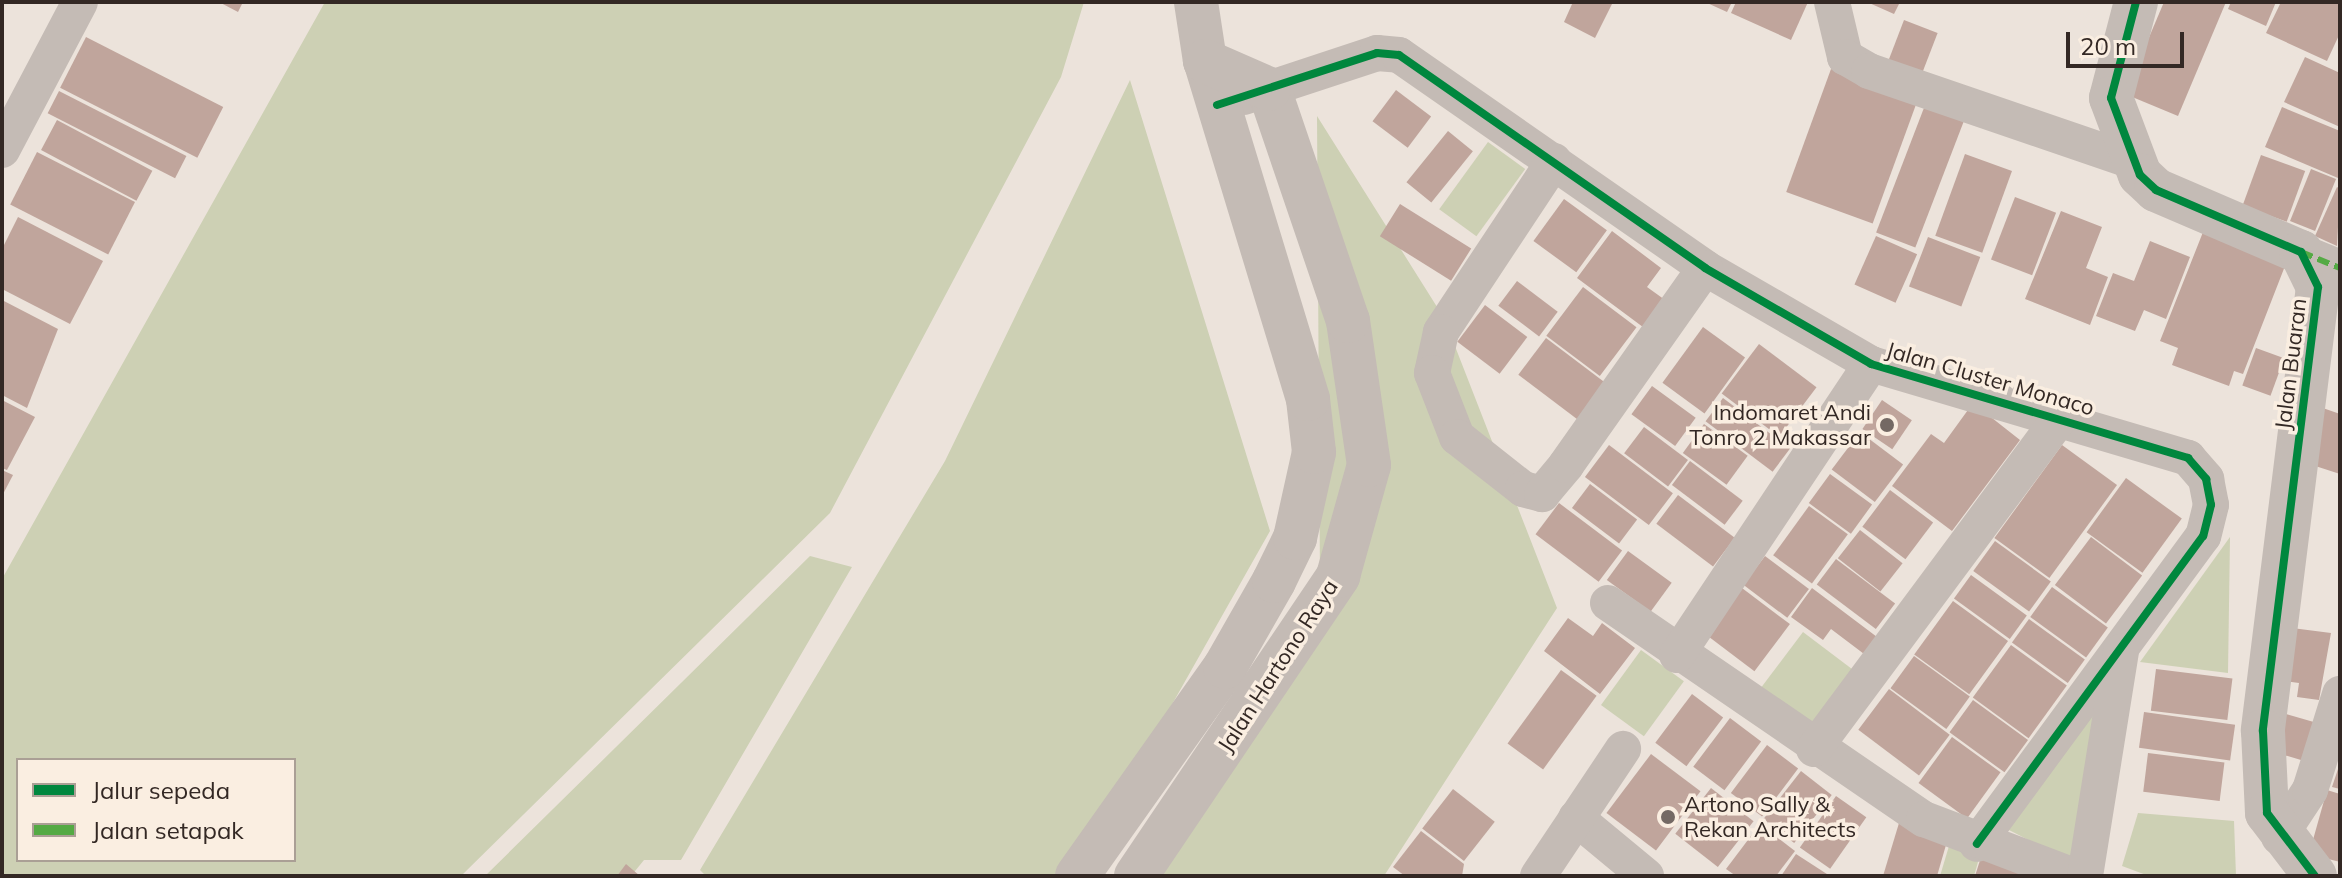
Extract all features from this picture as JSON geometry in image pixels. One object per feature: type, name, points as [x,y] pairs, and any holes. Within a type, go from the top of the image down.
[{"type":"street","points":[[2,150],[80,2]]},
{"type":"street","name":"Jalan Hartono Raya","points":[[1077,876],[1225,667],[1274,581],[1306,504],[1314,452],[1308,399],[1217,105],[1205,61],[1196,2]]},
{"type":"street","points":[[1832,2],[1845,57],[1869,71],[2132,161]]},
{"type":"street","name":"Jalan Buaran","points":[[2136,2],[2111,98],[2132,161],[2156,190],[2321,260],[2314,268],[2317,322],[2263,731],[2267,813],[2279,837],[2315,876]]},
{"type":"street","name":"Jalan Cluster Monaco","points":[[1217,105],[1377,53],[1399,55],[1705,268],[1871,364],[2058,420],[2165,445],[2206,479],[2211,505],[2203,536],[1977,844]]},
{"type":"street","points":[[1205,61],[1269,89]]},
{"type":"street","name":"Jalan Hartono Raya","points":[[1136,876],[1338,576],[1369,465],[1348,321],[1269,89]]},
{"type":"street","points":[[1554,161],[1441,332],[1432,373],[1457,437],[1523,489],[1542,494],[1566,465],[1705,268]]},
{"type":"street","name":"Jalan Cluster Monaco","points":[[1677,655],[1871,364]]},
{"type":"street","name":"Jalan Cluster Monaco","points":[[1814,749],[2058,420]]},
{"type":"street","points":[[1608,603],[1677,655],[1814,749],[1977,844],[2074,876]]},
{"type":"street","name":"Jalan Cluster Monaco","points":[[2085,876],[2122,645]]},
{"type":"street","points":[[2279,837],[2310,790],[2340,694]]},
{"type":"street","points":[[1538,876],[1623,749]]},
{"type":"street","points":[[1576,818],[1646,876]]},
{"type":"green space","points":[[325,2],[1084,2],[1061,77],[830,513],[461,876],[2,876],[2,579]]},
{"type":"green space","points":[[1130,80],[1270,531],[1075,876],[706,876],[700,870],[945,461]]},
{"type":"green space","points":[[1317,116],[1444,318],[1557,608],[1384,876],[1121,876],[1320,582]]},
{"type":"green space","points":[[1488,142],[1525,169],[1476,236],[1439,209]]},
{"type":"green space","points":[[2230,537],[2228,673],[2140,662]]},
{"type":"green space","points":[[810,556],[852,567],[681,860],[644,860],[631,876],[485,876]]},
{"type":"green space","points":[[1803,632],[1859,674],[1816,732],[1760,690]]},
{"type":"green space","points":[[1641,650],[1684,681],[1644,736],[1601,705]]},
{"type":"green space","points":[[2107,679],[2080,866],[2007,829]]},
{"type":"green space","points":[[2138,813],[2234,821],[2236,876],[2149,876],[2122,866]]},
{"type":"green space","points":[[1949,846],[1980,855],[1974,876],[1940,876]]},
{"type":"building","points":[[219,2],[243,2],[238,12]]},
{"type":"building","points":[[1573,2],[1613,2],[1595,38],[1564,22]]},
{"type":"building","points":[[1705,2],[1732,2],[1727,12]]},
{"type":"building","points":[[1736,2],[1808,2],[1791,40],[1731,13]]},
{"type":"building","points":[[1867,2],[1900,2],[1894,14]]},
{"type":"building","points":[[2164,2],[2226,2],[2178,116],[2125,94]]},
{"type":"building","points":[[2231,2],[2276,2],[2266,26],[2228,9]]},
{"type":"building","points":[[2281,2],[2340,2],[2340,33],[2327,61],[2266,33]]},
{"type":"building","points":[[1904,20],[1938,33],[1920,80],[1886,67]]},
{"type":"building","points":[[86,37],[223,107],[197,158],[60,88]]},
{"type":"building","points":[[2305,57],[2340,73],[2340,127],[2284,102]]},
{"type":"building","points":[[1831,69],[1917,100],[1873,224],[1786,192]]},
{"type":"building","points":[[1396,90],[1431,116],[1408,148],[1373,121]]},
{"type":"building","points":[[59,91],[186,156],[175,178],[48,113]]},
{"type":"building","points":[[1927,100],[1966,115],[1915,248],[1876,233]]},
{"type":"building","points":[[2282,107],[2340,131],[2338,178],[2265,147]]},
{"type":"building","points":[[57,120],[152,171],[136,201],[41,150]]},
{"type":"building","points":[[1448,131],[1473,151],[1431,202],[1406,182]]},
{"type":"building","points":[[37,152],[135,202],[108,255],[10,205]]},
{"type":"building","points":[[1965,154],[2012,171],[1982,253],[1935,236]]},
{"type":"building","points":[[2261,155],[2305,171],[2287,222],[2243,206]]},
{"type":"building","points":[[2311,169],[2336,179],[2315,231],[2290,221]]},
{"type":"building","points":[[2337,187],[2340,189],[2337,246],[2315,236]]},
{"type":"building","points":[[2015,197],[2056,213],[2032,275],[1991,260]]},
{"type":"building","points":[[1564,199],[1607,230],[1576,272],[1533,241]]},
{"type":"building","points":[[1400,204],[1471,249],[1451,281],[1380,236]]},
{"type":"building","points":[[2061,211],[2102,227],[2086,268],[2108,277],[2090,325],[2025,299]]},
{"type":"building","points":[[18,217],[103,261],[70,324],[2,289],[2,249]]},
{"type":"building","points":[[2205,227],[2285,266],[2243,374],[2234,371],[2229,386],[2172,365],[2178,348],[2160,341]]},
{"type":"building","points":[[1612,231],[1661,268],[1647,287],[1672,305],[1651,333],[1577,278]]},
{"type":"building","points":[[1876,236],[1917,254],[1896,303],[1854,284]]},
{"type":"building","points":[[1928,237],[1980,257],[1961,307],[1909,286]]},
{"type":"building","points":[[2150,241],[2190,257],[2166,319],[2144,310],[2135,331],[2096,316],[2113,273],[2134,281]]},
{"type":"building","points":[[1517,281],[1558,312],[1539,336],[1498,306]]},
{"type":"building","points":[[1583,287],[1637,327],[1600,376],[1546,336]]},
{"type":"building","points":[[2,300],[58,329],[27,408],[2,395]]},
{"type":"building","points":[[1485,305],[1527,337],[1500,374],[1457,342]]},
{"type":"building","points":[[1703,327],[1745,358],[1705,413],[1662,383]]},
{"type":"building","points":[[1546,338],[1610,386],[1582,423],[1518,375]]},
{"type":"building","points":[[1759,344],[1817,387],[1779,437],[1722,394]]},
{"type":"building","points":[[2256,348],[2284,358],[2271,396],[2242,386]]},
{"type":"building","points":[[1652,386],[1696,418],[1675,446],[1631,414]]},
{"type":"building","points":[[1723,398],[1790,449],[1773,472],[1706,421]]},
{"type":"building","points":[[2,400],[35,417],[7,470],[2,468]]},
{"type":"building","name":"Indomaret Andi Tonro 2 Makassar","points":[[1882,400],[1912,420],[1892,449],[1862,429]]},
{"type":"building","points":[[1973,403],[2020,440],[1952,531],[1892,486],[1931,434],[1944,443]]},
{"type":"building","points":[[2320,407],[2340,414],[2340,474],[2303,462]]},
{"type":"building","points":[[1704,424],[1748,456],[1727,485],[1683,453]]},
{"type":"building","points":[[1644,427],[1688,460],[1668,486],[1624,453]]},
{"type":"building","points":[[1860,432],[1903,464],[1875,502],[1832,470]]},
{"type":"building","points":[[1609,445],[1673,493],[1649,525],[1585,477]]},
{"type":"building","points":[[2062,445],[2117,485],[2049,578],[1994,538]]},
{"type":"building","points":[[1690,461],[1743,501],[1725,525],[1672,485]]},
{"type":"building","points":[[2,470],[13,475],[2,496]]},
{"type":"building","points":[[1830,474],[1872,505],[1851,534],[1809,503]]},
{"type":"building","points":[[2126,478],[2182,519],[2142,573],[2087,532]]},
{"type":"building","points":[[1590,484],[1637,520],[1619,543],[1572,508]]},
{"type":"building","points":[[1890,490],[1933,522],[1905,559],[1862,527]]},
{"type":"building","points":[[1678,495],[1735,538],[1713,566],[1656,524]]},
{"type":"building","points":[[1559,503],[1622,551],[1599,582],[1536,534]]},
{"type":"building","points":[[1809,506],[1848,534],[1812,584],[1773,555]]},
{"type":"building","points":[[1860,530],[1903,563],[1880,592],[1838,558]]},
{"type":"building","points":[[2091,537],[2142,576],[2106,623],[2055,585]]},
{"type":"building","points":[[1995,541],[2051,582],[2029,611],[1973,571]]},
{"type":"building","points":[[1628,551],[1672,583],[1651,612],[1607,580]]},
{"type":"building","points":[[1765,556],[1809,589],[1787,618],[1743,585]]},
{"type":"building","points":[[1836,559],[1895,604],[1876,629],[1817,585]]},
{"type":"building","points":[[1971,575],[2027,616],[2010,639],[1954,598]]},
{"type":"building","points":[[2052,587],[2108,628],[2086,657],[2030,617]]},
{"type":"building","points":[[1742,588],[1790,624],[1754,671],[1706,635]]},
{"type":"building","points":[[1812,588],[1885,643],[1872,660],[1831,629],[1823,640],[1791,617]]},
{"type":"building","points":[[1953,601],[2008,641],[1969,694],[1914,654]]},
{"type":"building","points":[[1568,618],[1593,636],[1602,623],[1635,648],[1600,694],[1544,651]]},
{"type":"building","points":[[2029,619],[2085,660],[2068,683],[2012,642]]},
{"type":"building","points":[[2292,628],[2331,633],[2319,700],[2297,697],[2299,683],[2284,681]]},
{"type":"building","points":[[2011,645],[2067,686],[2029,738],[1973,698]]},
{"type":"building","points":[[1914,656],[1970,697],[1946,729],[1890,688]]},
{"type":"building","points":[[2156,669],[2232,678],[2227,720],[2151,711]]},
{"type":"building","points":[[1561,670],[1597,696],[1543,769],[1508,744]]},
{"type":"building","points":[[1889,689],[1950,735],[1919,775],[1858,730]]},
{"type":"building","points":[[1692,694],[1723,717],[1686,766],[1655,743]]},
{"type":"building","points":[[1973,700],[2028,740],[2005,772],[1949,732]]},
{"type":"building","points":[[2144,712],[2235,725],[2230,760],[2139,748]]},
{"type":"building","points":[[2279,712],[2315,722],[2304,761],[2268,750]]},
{"type":"building","points":[[1730,718],[1761,741],[1724,790],[1693,767]]},
{"type":"building","points":[[1952,737],[2001,772],[1967,818],[1918,783]]},
{"type":"building","points":[[1767,745],[1798,768],[1762,816],[1731,793]]},
{"type":"building","points":[[2148,753],[2224,762],[2220,801],[2143,792]]},
{"type":"building","points":[[1651,754],[1701,791],[1656,850],[1606,813]]},
{"type":"building","points":[[2340,763],[2340,789],[2332,787]]},
{"type":"building","points":[[1801,771],[1832,795],[1794,843],[1763,819]]},
{"type":"building","points":[[1711,788],[1754,821],[1718,867],[1675,834]]},
{"type":"building","points":[[1453,789],[1495,822],[1464,861],[1422,828]]},
{"type":"building","points":[[2327,790],[2340,794],[2340,862],[2309,854]]},
{"type":"building","points":[[1836,796],[1866,817],[1830,869],[1800,848]]},
{"type":"building","points":[[1899,823],[1948,838],[1937,876],[1883,876]]},
{"type":"building","points":[[1760,824],[1795,851],[1776,876],[1736,876],[1726,869]]},
{"type":"building","points":[[1421,831],[1464,864],[1462,876],[1405,876],[1393,867]]},
{"type":"building","points":[[1983,851],[2026,876],[1975,876]]},
{"type":"building","points":[[1796,854],[1830,876],[1781,876]]},
{"type":"building","points":[[626,864],[640,876],[617,876]]},
{"type":"marked path","points":[[2301,252],[2340,268]]},
{"type":"cycle path","points":[[2136,2],[2111,98],[2140,175],[2156,190],[2301,252],[2318,287],[2263,731],[2267,813],[2315,876]]},
{"type":"cycle path","points":[[1217,105],[1377,53],[1399,55],[1705,268],[1871,364],[2188,458],[2206,479],[2211,505],[2203,536],[1977,844]]},
{"type":"place","name":"Indomaret Andi Tonro 2 Makassar","points":[[1887,425]]},
{"type":"place","name":"Artono Sally & Rekan Architects","points":[[1668,817]]}]
